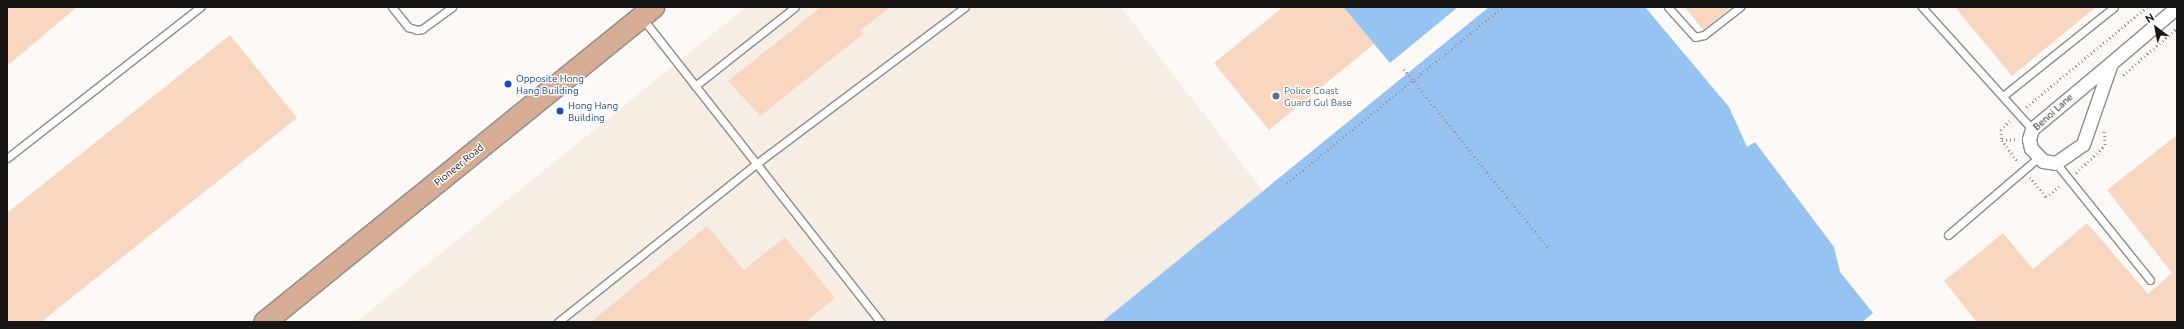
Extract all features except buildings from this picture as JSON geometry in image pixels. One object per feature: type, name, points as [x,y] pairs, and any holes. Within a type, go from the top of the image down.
[{"type":"main road","name":"Pioneer Road","points":[[264,322],[647,12]]},
{"type":"street","name":"Benoi Lane","points":[[2039,157],[2031,148],[2030,139],[2032,129],[2177,7]]},
{"type":"street","points":[[2039,157],[2049,163],[2056,163],[2083,144],[2110,63]]},
{"type":"lane","points":[[7,158],[200,7]]},
{"type":"lane","points":[[392,7],[408,27],[417,30],[422,29],[452,7]]},
{"type":"lane","points":[[695,86],[795,7]]},
{"type":"lane","points":[[558,322],[756,164],[966,7]]},
{"type":"lane","points":[[1668,7],[1695,37],[1704,35],[1740,7]]},
{"type":"lane","points":[[1922,7],[2032,129]]},
{"type":"lane","points":[[2003,96],[2114,7]]},
{"type":"lane","points":[[647,12],[695,86],[881,322]]},
{"type":"lane","points":[[1948,235],[2039,157]]},
{"type":"lane","points":[[2056,163],[2150,280]]},
{"type":"path","points":[[1286,183],[1503,7]]},
{"type":"path","points":[[2018,114],[2147,7]]},
{"type":"path","points":[[1404,69],[1549,249]]},
{"type":"shaded area","points":[[746,7],[1121,7],[1263,191],[1102,322],[356,322]]},
{"type":"water","points":[[1343,7],[1458,7],[1390,63]]},
{"type":"water","points":[[1489,7],[1645,7],[1729,107],[1747,147],[1755,142],[1834,247],[1840,272],[1873,313],[1862,322],[1102,322]]},
{"type":"place","name":"Opposite Hong Hang Building","points":[[508,84]]},
{"type":"place","name":"Police Coast Guard Gul Base","points":[[1276,96]]},
{"type":"place","name":"Hong Hang Building","points":[[560,111]]}]
